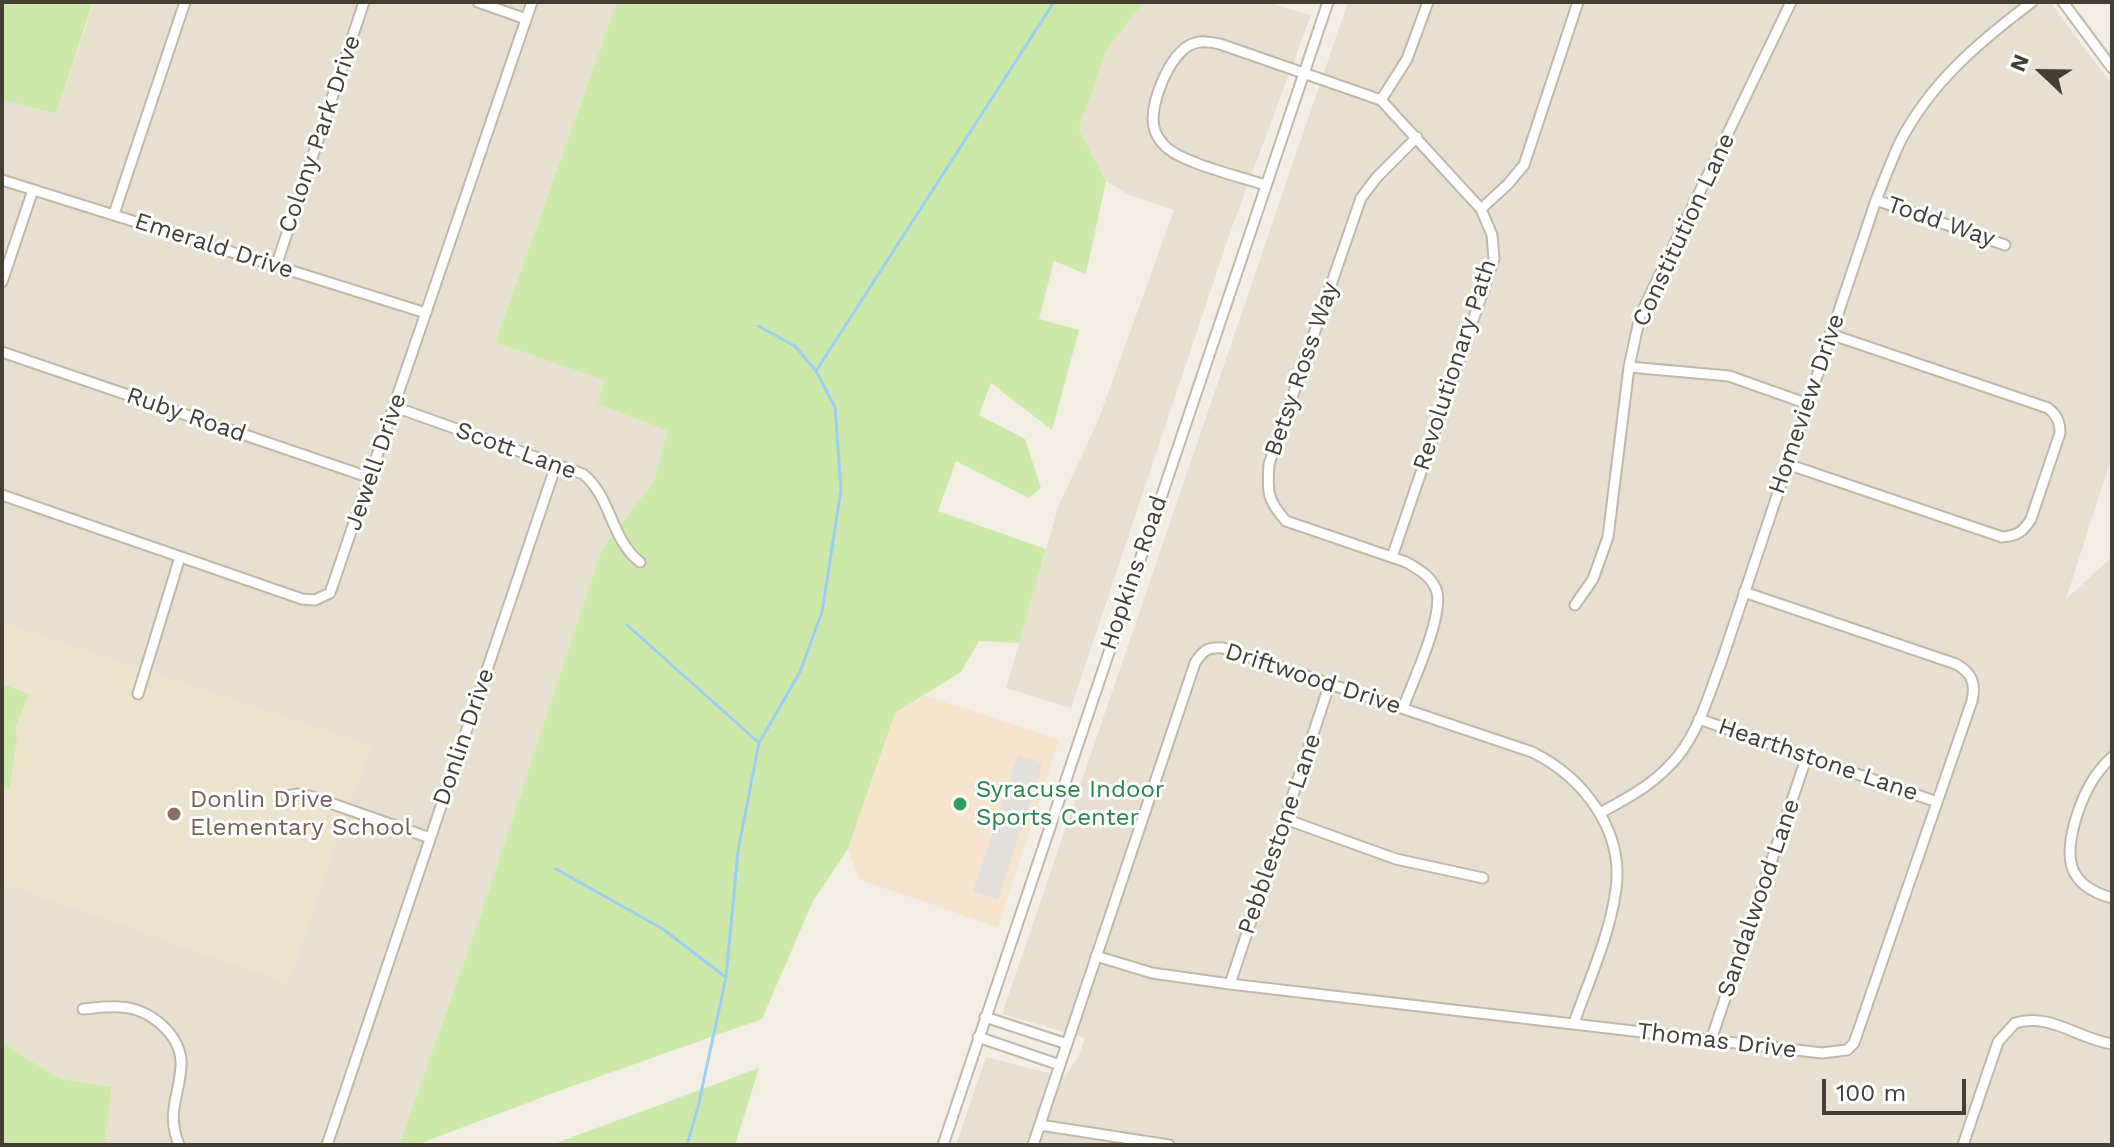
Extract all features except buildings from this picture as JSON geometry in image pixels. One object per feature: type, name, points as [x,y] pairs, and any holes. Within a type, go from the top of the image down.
[{"type":"street","points":[[114,214],[185,2]]},
{"type":"street","name":"Colony Park Drive","points":[[276,266],[364,2]]},
{"type":"street","points":[[478,2],[526,19]]},
{"type":"street","name":"Jewell Drive","points":[[2,495],[302,599],[324,598],[333,589],[532,2]]},
{"type":"street","name":"Hopkins Road","points":[[943,1145],[1328,2]]},
{"type":"street","points":[[1381,100],[1407,59],[1428,2]]},
{"type":"street","points":[[1481,209],[1524,165],[1578,2]]},
{"type":"street","name":"Constitution Lane","points":[[1575,605],[1593,579],[1608,537],[1629,367],[1640,316],[1791,2]]},
{"type":"street","name":"Homeview Drive","points":[[1600,813],[1647,785],[1670,766],[1686,745],[1699,719],[1876,200],[1899,144],[1937,86],[1956,64],[2032,2]]},
{"type":"street","points":[[2063,2],[2112,68]]},
{"type":"street","points":[[1265,185],[1185,158],[1164,145],[1154,131],[1153,117],[1165,76],[1178,53],[1199,42],[1220,44],[1303,73]]},
{"type":"street","name":"Revolutionary Path","points":[[1303,73],[1381,100],[1481,209],[1492,235],[1494,259],[1392,557]]},
{"type":"street","name":"Betsy Ross Way","points":[[1403,708],[1437,616],[1438,603],[1433,582],[1422,571],[1392,557],[1286,521],[1272,506],[1267,489],[1269,464],[1361,198],[1377,177],[1417,137]]},
{"type":"street","name":"Emerald Drive","points":[[2,180],[426,313]]},
{"type":"street","points":[[2,282],[33,190]]},
{"type":"street","name":"Todd Way","points":[[1876,200],[2005,245]]},
{"type":"street","points":[[1787,464],[2002,537],[2018,535],[2031,519],[2060,433],[2055,413],[2048,408],[1830,334]]},
{"type":"street","name":"Ruby Road","points":[[2,352],[371,478]]},
{"type":"street","points":[[1629,367],[1729,376],[1808,404]]},
{"type":"street","name":"Scott Lane","points":[[395,407],[583,474],[590,480],[629,553],[640,562]]},
{"type":"street","name":"Donlin Drive","points":[[327,1145],[556,465]]},
{"type":"street","points":[[138,694],[180,557]]},
{"type":"street","name":"Thomas Drive","points":[[1096,956],[1152,973],[1230,984],[1822,1053],[1847,1050],[1854,1043],[1972,701],[1972,679],[1966,670],[1744,592]]},
{"type":"street","name":"Driftwood Drive","points":[[1033,1145],[1195,663],[1202,651],[1210,647],[1223,648],[1330,683],[1548,760],[1590,796],[1613,846],[1617,887],[1610,920],[1574,1023]]},
{"type":"street","name":"Pebblestone Lane","points":[[1230,984],[1330,683]]},
{"type":"street","name":"Hearthstone Lane","points":[[1699,719],[1937,802]]},
{"type":"street","name":"Sandalwood Lane","points":[[1711,1040],[1807,756]]},
{"type":"street","points":[[2112,757],[2094,776],[2080,805],[2068,849],[2073,870],[2081,881],[2088,888],[2112,898]]},
{"type":"street","points":[[286,796],[313,797],[430,838]]},
{"type":"street","points":[[1285,819],[1396,859],[1483,878]]},
{"type":"street","points":[[83,1009],[123,1007],[149,1017],[176,1041],[182,1062],[171,1119],[179,1145]]},
{"type":"street","points":[[985,1017],[1067,1044]]},
{"type":"street","points":[[1963,1145],[1997,1044],[2015,1023],[2039,1019],[2112,1044]]},
{"type":"street","points":[[978,1037],[1060,1065]]},
{"type":"street","points":[[1040,1125],[1169,1145]]},
{"type":"shaded area","points":[[94,2],[617,2],[495,343],[604,380],[598,404],[669,431],[654,481],[602,549],[479,920],[399,1145],[105,1143],[112,1088],[60,1079],[2,1042],[2,100],[56,114]]},
{"type":"shaded area","points":[[1144,2],[1265,2],[1311,15],[1231,230],[1071,708],[1006,688],[1059,505],[1098,421],[1174,210],[1127,194],[1106,181],[1079,129],[1107,50]]},
{"type":"shaded area","points":[[1348,2],[2050,2],[2112,85],[2112,456],[2066,599],[2112,557],[2112,1145],[956,1145],[986,1057],[1064,1077],[1078,1058],[1085,1038],[1002,1014]]},
{"type":"shaded area","name":"Donlin Drive Elementary School","points":[[2,622],[371,745],[288,984],[2,883]]},
{"type":"shaded area","points":[[926,696],[1059,740],[998,927],[860,880],[848,849],[895,712]]},
{"type":"shaded area","points":[[1018,755],[1043,763],[998,900],[973,891],[995,825],[1002,827],[1007,812],[1000,809]]},
{"type":"green space","points":[[2,2],[93,2],[56,114],[2,100]]},
{"type":"green space","points":[[617,2],[1144,2],[1107,50],[1079,129],[1106,181],[1086,274],[1054,261],[1039,319],[1079,330],[1052,430],[991,383],[979,415],[1025,439],[1041,488],[1029,498],[956,461],[938,511],[1046,549],[1019,643],[979,641],[961,672],[895,713],[848,849],[813,901],[762,1019],[416,1145],[399,1145],[479,920],[602,549],[654,481],[668,431],[598,404],[604,380],[495,343]]},
{"type":"green space","points":[[2,684],[29,694],[15,728],[17,736],[10,788],[2,786]]},
{"type":"green space","points":[[2,1042],[60,1079],[112,1087],[105,1142],[121,1145],[2,1145]]},
{"type":"green space","points":[[759,1068],[735,1145],[551,1145]]},
{"type":"waterway","points":[[687,1145],[726,977],[738,851],[759,743],[800,672],[822,612],[841,490],[835,407],[816,371],[1054,2]]},
{"type":"waterway","points":[[758,326],[795,346],[816,371]]},
{"type":"waterway","points":[[627,625],[758,742]]},
{"type":"waterway","points":[[556,869],[663,929],[724,976]]},
{"type":"place","name":"Syracuse Indoor Sports Center","points":[[960,804]]},
{"type":"place","name":"Donlin Drive Elementary School","points":[[174,814]]}]
